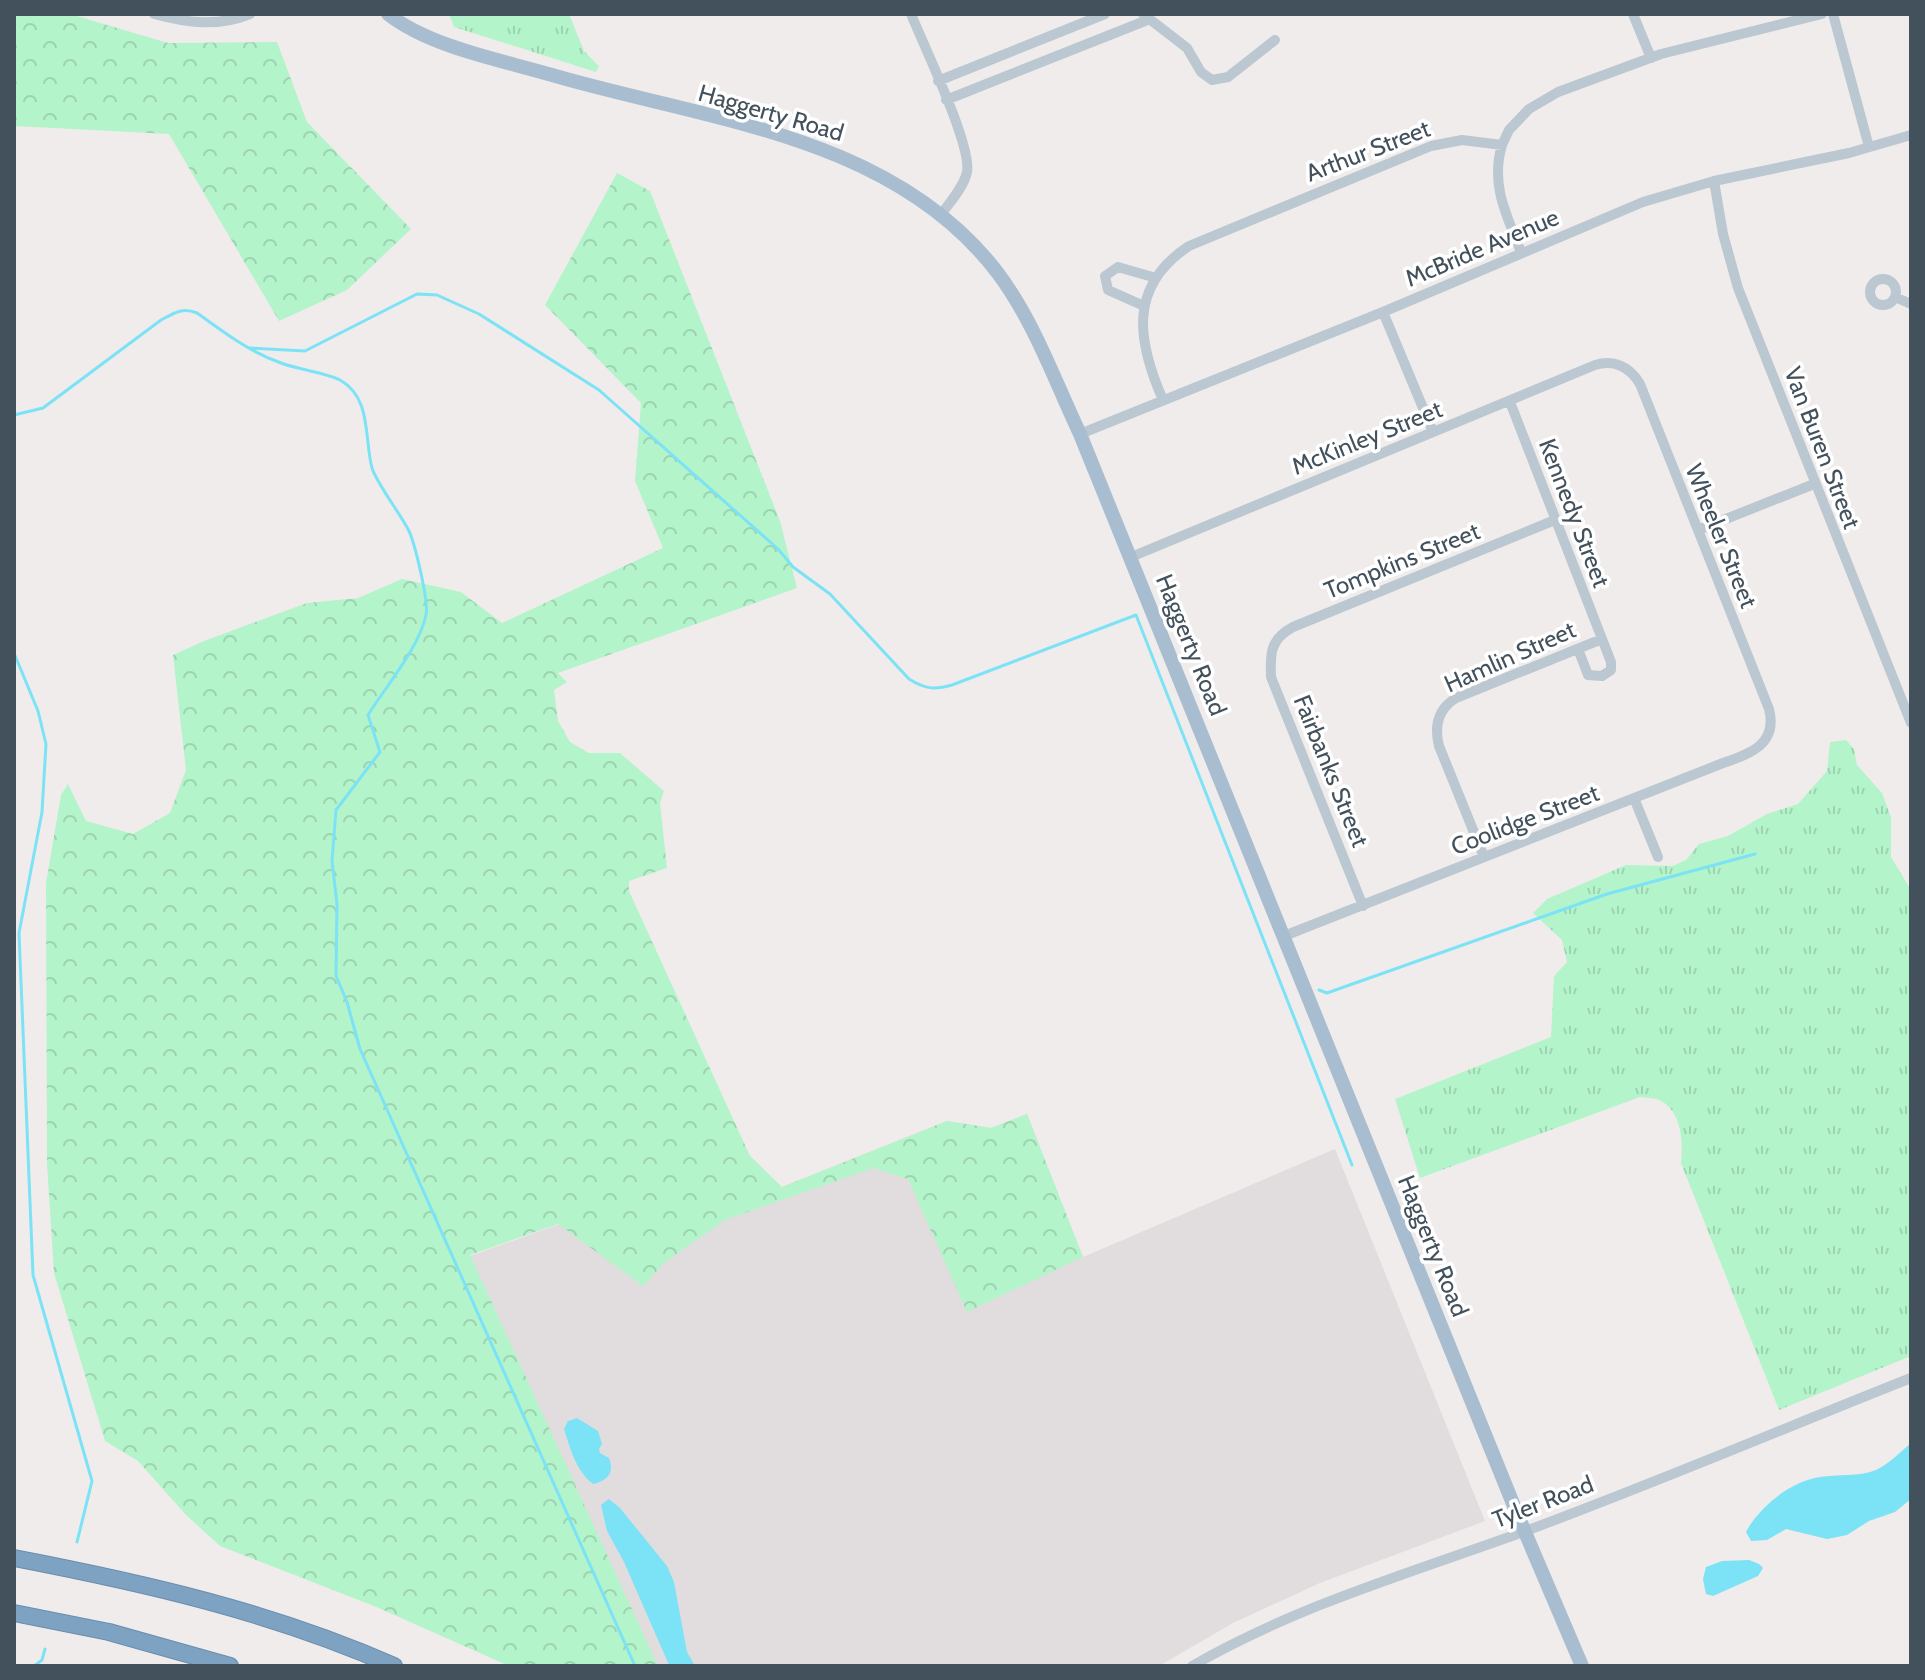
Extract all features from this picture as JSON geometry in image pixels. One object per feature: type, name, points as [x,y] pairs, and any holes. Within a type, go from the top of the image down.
[{"type":"highway","points":[[14,1558],[181,1592],[288,1625],[394,1666]]},
{"type":"highway","points":[[14,1613],[109,1632],[230,1666]]},
{"type":"main road","name":"Haggerty Road","points":[[388,14],[410,28],[445,43],[586,85],[795,139],[835,153],[875,172],[941,215],[982,254],[1015,299],[1036,334],[1080,434],[1582,1666]]},
{"type":"street","points":[[154,14],[191,22],[219,23],[250,14]]},
{"type":"street","points":[[911,14],[964,147],[967,173],[941,215]]},
{"type":"street","points":[[938,81],[1105,14]]},
{"type":"street","points":[[1633,14],[1651,58]]},
{"type":"street","points":[[1521,252],[1498,190],[1497,169],[1502,145],[1516,121],[1543,99],[1651,58],[1822,14]]},
{"type":"street","points":[[1833,14],[1869,147]]},
{"type":"street","points":[[946,100],[1147,17],[1187,48],[1201,72],[1212,80],[1228,77],[1275,40]]},
{"type":"street","name":"McBride Avenue","points":[[1080,434],[1383,312],[1643,202],[1714,181],[1911,135]]},
{"type":"street","name":"Arthur Street","points":[[1163,400],[1145,351],[1142,335],[1144,306],[1156,278],[1173,258],[1198,242],[1431,146],[1462,140],[1502,145]]},
{"type":"street","name":"Van Buren Street","points":[[1714,181],[1723,234],[1738,288],[1911,723]]},
{"type":"street","points":[[1144,306],[1108,290],[1105,276],[1118,267],[1156,278]]},
{"type":"street","points":[[1895,297],[1911,304]]},
{"type":"street","points":[[1383,312],[1433,432]]},
{"type":"street","name":"McKinley Street","points":[[1131,557],[1601,363],[1620,365]]},
{"type":"street","name":"Wheeler Street","points":[[1620,365],[1633,373],[1640,384],[1769,709],[1770,729]]},
{"type":"street","name":"Kennedy Street","points":[[1510,402],[1611,662],[1611,670],[1602,676],[1588,675],[1578,649]]},
{"type":"street","points":[[1698,530],[1814,484]]},
{"type":"street","name":"Tompkins Street","points":[[1272,649],[1281,634],[1293,627],[1555,520]]},
{"type":"street","name":"Hamlin Street","points":[[1484,857],[1439,746],[1436,730],[1439,717],[1445,706],[1456,698],[1602,639]]},
{"type":"street","name":"Fairbanks Street","points":[[1272,649],[1271,677],[1363,906]]},
{"type":"street","name":"Coolidge Street","points":[[1284,936],[1749,755],[1761,744],[1770,729]]},
{"type":"street","points":[[1634,798],[1658,857]]},
{"type":"street","name":"Tyler Road","points":[[1192,1666],[1250,1634],[1328,1600],[1525,1531],[1911,1378]]},
{"type":"shaded area","points":[[1027,1114],[1083,1257],[1335,1149],[1485,1521],[1320,1583],[1233,1623],[1159,1666],[656,1666],[470,1256],[750,1156],[782,1187],[947,1121],[991,1128]]},
{"type":"green space","points":[[14,14],[70,14],[168,43],[277,42],[307,122],[411,229],[347,290],[279,321],[169,134],[14,126]]},
{"type":"green space","points":[[449,14],[569,14],[584,51],[599,66],[596,72],[454,27]]},
{"type":"green space","points":[[617,173],[650,191],[780,521],[797,588],[558,673],[567,682],[554,690],[558,721],[570,742],[589,753],[620,753],[664,791],[660,803],[667,868],[629,881],[629,891],[750,1156],[782,1187],[947,1121],[991,1128],[1027,1114],[1083,1257],[967,1312],[908,1179],[873,1168],[725,1220],[665,1262],[643,1286],[558,1224],[470,1255],[658,1666],[509,1666],[374,1606],[220,1546],[186,1515],[138,1461],[105,1441],[54,1273],[47,1164],[46,883],[61,795],[68,784],[86,821],[133,834],[170,813],[186,770],[173,655],[307,603],[358,598],[402,579],[461,592],[502,623],[663,548],[635,481],[641,403],[545,305]]},
{"type":"green space","points":[[1846,740],[1854,749],[1857,765],[1882,793],[1891,817],[1891,857],[1911,890],[1911,1356],[1779,1410],[1681,1163],[1679,1127],[1667,1105],[1657,1099],[1640,1097],[1420,1178],[1395,1099],[1551,1037],[1554,976],[1567,962],[1562,940],[1533,913],[1547,899],[1626,865],[1672,866],[1686,860],[1699,844],[1728,836],[1767,814],[1798,804],[1827,771],[1830,742]]},
{"type":"water","points":[[577,1418],[598,1431],[602,1444],[600,1453],[611,1463],[610,1472],[598,1483],[593,1484],[582,1473],[564,1429],[568,1421]]},
{"type":"water","points":[[1911,1443],[1911,1499],[1895,1512],[1869,1521],[1847,1535],[1827,1539],[1786,1529],[1767,1540],[1751,1541],[1746,1532],[1759,1513],[1787,1490],[1809,1479],[1876,1470]]},
{"type":"water","points":[[609,1499],[620,1508],[667,1566],[674,1582],[687,1652],[695,1666],[669,1665],[624,1562],[607,1531],[601,1505]]},
{"type":"water","points":[[1749,1560],[1763,1568],[1758,1576],[1713,1596],[1706,1594],[1703,1579],[1706,1567],[1722,1561]]},
{"type":"waterway","points":[[250,348],[305,351],[417,294],[437,295],[479,314],[599,390],[778,549],[793,567],[830,594],[909,679],[925,687],[952,685],[1136,615],[1352,1165]]},
{"type":"waterway","points":[[14,415],[43,408],[161,320],[182,311],[197,313],[237,341],[269,358],[340,380],[357,397],[365,420],[372,468],[409,531],[415,548],[426,615],[417,640],[368,715],[380,752],[336,810],[332,861],[337,904],[336,976],[360,1049],[635,1666]]},
{"type":"waterway","points":[[14,653],[38,711],[46,744],[42,812],[19,933],[33,1275],[92,1481],[77,1542]]},
{"type":"waterway","points":[[1319,990],[1327,993],[1607,894],[1755,854]]},
{"type":"waterway","points":[[34,1666],[42,1660],[45,1649]]}]
